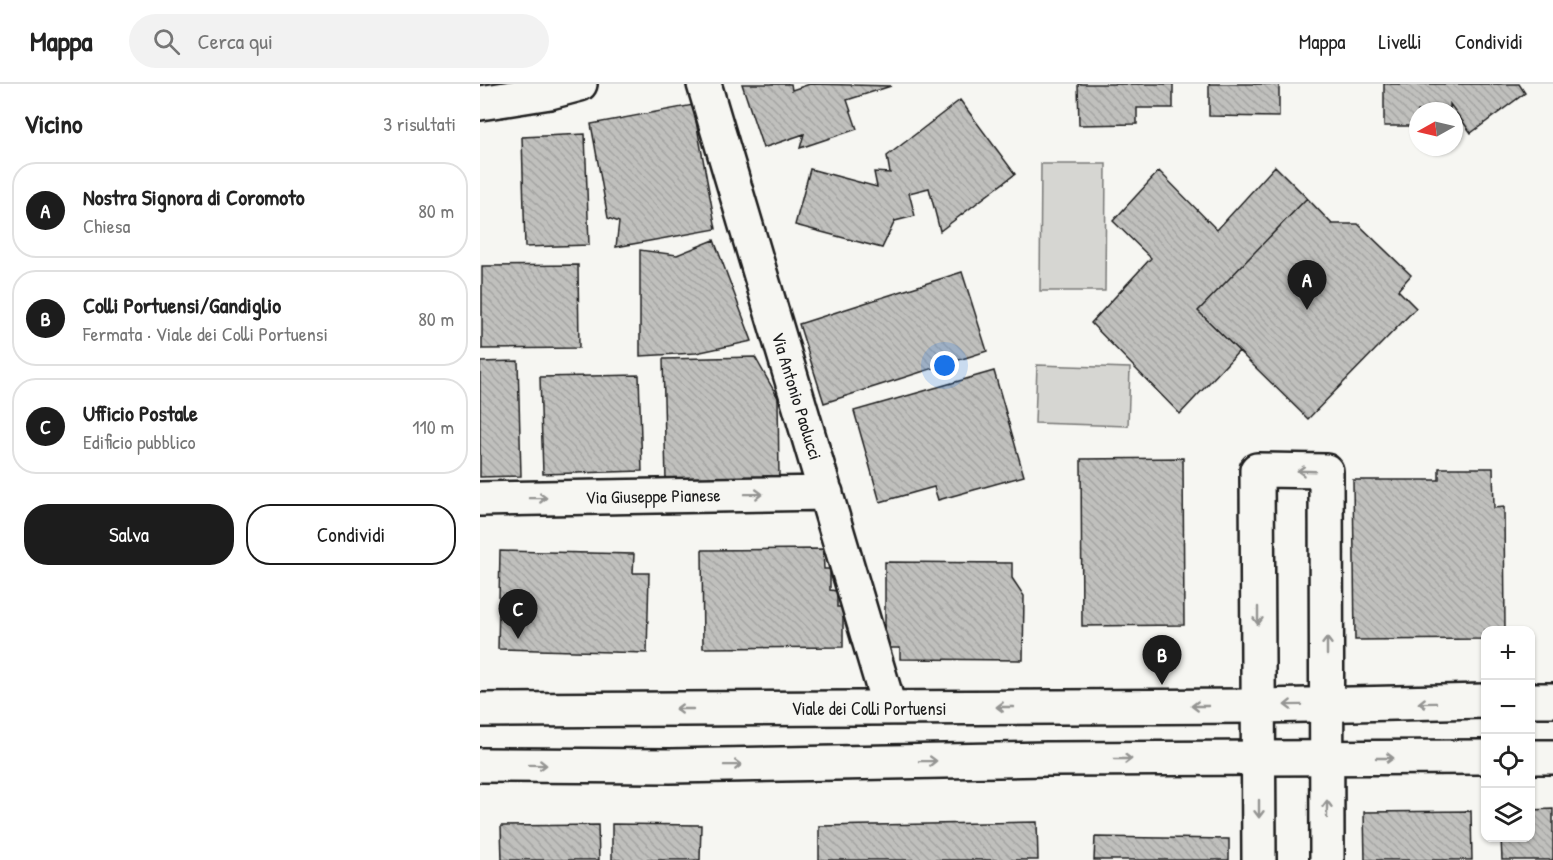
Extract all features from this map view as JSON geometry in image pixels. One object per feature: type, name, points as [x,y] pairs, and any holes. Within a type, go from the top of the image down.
[{"type":"main road","points":[[480,103],[550,92],[580,84]]},
{"type":"main road","name":"Via Antonio Paolucci","points":[[704,84],[889,707]]},
{"type":"main road","points":[[1259,860],[1257,470],[1326,471],[1328,860]]},
{"type":"main road","name":"Via Giuseppe Pianese","points":[[480,499],[825,493]]},
{"type":"main road","points":[[1535,700],[1553,700]]},
{"type":"main road","name":"Viale dei Colli Portuensi","points":[[480,710],[1259,706],[1481,701]]},
{"type":"main road","points":[[480,765],[670,766],[1047,759],[1481,757]]},
{"type":"main road","points":[[1535,757],[1553,757]]},
{"type":"shaded area","points":[[1041,164],[1106,164],[1105,291],[1040,291]]},
{"type":"shaded area","points":[[1037,365],[1130,368],[1128,426],[1035,423]]},
{"type":"building","points":[[742,84],[791,84],[792,90],[810,84],[891,86],[847,100],[857,129],[800,148],[804,134],[763,148]]},
{"type":"building","points":[[1078,84],[1173,84],[1173,108],[1137,108],[1137,124],[1079,125]]},
{"type":"building","points":[[1209,84],[1279,84],[1279,117],[1209,116]]},
{"type":"building","points":[[1384,84],[1519,84],[1525,93],[1471,133],[1463,122],[1463,102],[1409,102],[1409,126],[1384,126]]},
{"type":"building","points":[[960,100],[1015,174],[940,231],[929,188],[909,193],[915,216],[895,221],[882,248],[795,225],[810,169],[877,187],[874,172],[890,173],[887,156]]},
{"type":"building","points":[[693,105],[716,229],[616,247],[619,222],[608,218],[591,124]]},
{"type":"building","points":[[585,134],[589,245],[525,247],[522,137]]},
{"type":"building","points":[[1275,166],[1307,198],[1198,311],[1239,351],[1180,414],[1091,323],[1151,258],[1113,221],[1159,171],[1217,230]]},
{"type":"building","points":[[1307,198],[1332,224],[1358,224],[1411,275],[1398,290],[1416,308],[1308,419],[1198,311]]},
{"type":"building","points":[[714,240],[752,341],[696,353],[640,356],[640,250],[677,255]]},
{"type":"building","points":[[578,265],[579,348],[482,349],[482,266]]},
{"type":"building","points":[[962,272],[987,351],[824,403],[799,324]]},
{"type":"building","points":[[755,357],[778,398],[779,478],[666,481],[663,359]]},
{"type":"building","points":[[518,361],[521,476],[480,477],[480,362]]},
{"type":"building","points":[[994,371],[1024,476],[938,500],[934,487],[880,502],[854,411]]},
{"type":"building","points":[[639,375],[642,471],[543,474],[540,377]]},
{"type":"building","points":[[1183,458],[1184,625],[1082,626],[1081,459]]},
{"type":"building","points":[[1439,468],[1493,468],[1494,508],[1504,507],[1505,626],[1481,626],[1481,639],[1355,640],[1353,480],[1439,480]]},
{"type":"building","points":[[823,549],[824,569],[830,569],[830,590],[837,591],[837,607],[843,607],[843,647],[703,648],[702,550]]},
{"type":"building","points":[[500,551],[634,554],[633,573],[649,573],[647,653],[498,649]]},
{"type":"building","points":[[885,562],[1012,563],[1012,578],[1024,596],[1023,660],[900,659],[900,648],[885,648]]},
{"type":"building","points":[[1553,809],[1553,860],[1502,860],[1501,842],[1535,842],[1535,810]]},
{"type":"building","points":[[1471,811],[1472,860],[1365,860],[1364,812]]},
{"type":"building","points":[[1037,822],[1038,860],[819,860],[819,826]]},
{"type":"building","points":[[612,824],[701,825],[700,860],[612,860]]},
{"type":"building","points":[[598,825],[599,860],[502,860],[501,826]]},
{"type":"building","points":[[1095,837],[1229,839],[1229,860],[1094,860]]},
{"type":"place","name":"Nostra Signora di Coromoto","points":[[1307,310]]},
{"type":"place","name":"Ufficio Postale","points":[[518,639]]},
{"type":"place","name":"Colli Portuensi/Gandiglio","points":[[1162,685]]}]
